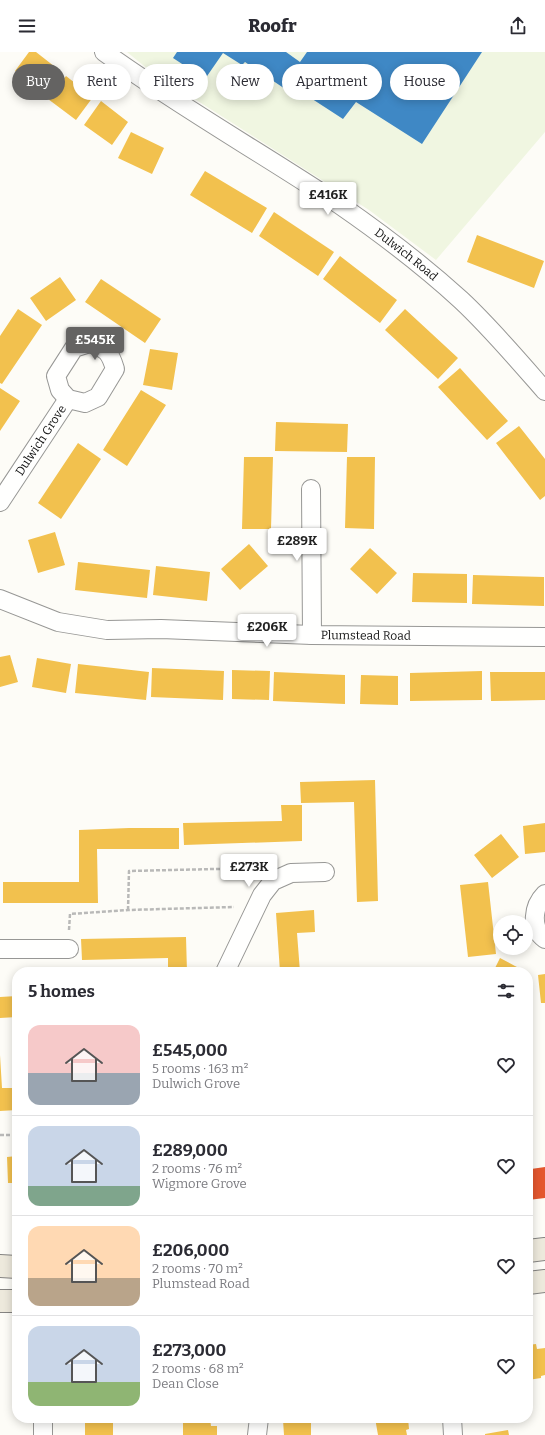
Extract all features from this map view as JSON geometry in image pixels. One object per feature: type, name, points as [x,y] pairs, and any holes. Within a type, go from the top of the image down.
[{"type":"main road","points":[[533,1250],[545,1249]]},
{"type":"main road","points":[[0,1266],[12,1266]]},
{"type":"main road","points":[[533,1282],[545,1281]]},
{"type":"main road","points":[[0,1302],[12,1301]]},
{"type":"street","name":"Dulwich Road","points":[[104,52],[147,83],[340,206],[410,258],[461,300],[504,343],[545,391]]},
{"type":"street","name":"Dulwich Grove","points":[[0,502],[68,399]]},
{"type":"street","points":[[311,489],[312,635]]},
{"type":"street","name":"Plumstead Road","points":[[0,599],[58,622],[107,630],[162,630],[312,635],[545,638]]},
{"type":"street","points":[[227,967],[256,906],[262,895],[273,881],[291,873],[325,872]]},
{"type":"street","points":[[545,894],[538,902],[534,918],[539,935],[545,939]]},
{"type":"street","points":[[0,949],[69,949]]},
{"type":"street","points":[[43,1423],[44,1435]]},
{"type":"street","points":[[257,1435],[258,1423]]},
{"type":"street","points":[[452,1423],[453,1435]]},
{"type":"path","points":[[128,910],[129,872],[258,868],[273,881]]},
{"type":"path","points":[[69,949],[70,914],[128,910],[256,906]]},
{"type":"path","points":[[0,1135],[12,1135]]},
{"type":"green space","points":[[127,52],[545,52],[545,132],[436,260],[369,210],[196,100],[208,100],[208,64],[142,64]]},
{"type":"building: Homes","points":[[29,52],[36,52],[51,64],[20,64]]},
{"type":"building: Homes","points":[[66,76],[73,81],[73,100],[91,100],[76,120],[49,100],[65,100]]},
{"type":"building: Homes","points":[[101,101],[128,122],[112,145],[84,125]]},
{"type":"building: Homes","points":[[131,132],[164,148],[152,174],[118,158]]},
{"type":"building: Homes","points":[[205,171],[267,208],[252,233],[190,195]]},
{"type":"building: Homes","points":[[274,212],[334,252],[318,276],[259,236]]},
{"type":"building: Homes","points":[[477,235],[544,261],[534,288],[467,262]]},
{"type":"building: Homes","points":[[340,256],[397,300],[380,323],[323,279]]},
{"type":"building: Homes","points":[[60,277],[76,300],[46,321],[30,298]]},
{"type":"building: Homes","points":[[101,279],[161,319],[145,343],[85,302]]},
{"type":"building: Homes","points":[[18,309],[42,325],[2,384],[0,383],[0,336]]},
{"type":"building: Homes","points":[[405,309],[458,358],[438,379],[385,330]]},
{"type":"building: Homes","points":[[150,349],[178,353],[172,390],[143,385]]},
{"type":"building: Homes","points":[[460,368],[508,421],[487,440],[438,387]]},
{"type":"building: Homes","points":[[0,388],[20,401],[0,431]]},
{"type":"building: Homes","points":[[141,390],[166,405],[127,466],[103,450]]},
{"type":"building: Homes","points":[[276,422],[348,424],[347,452],[275,451]]},
{"type":"building: Homes","points":[[519,426],[545,459],[545,496],[540,500],[496,443]]},
{"type":"building: Homes","points":[[78,443],[101,459],[61,519],[38,503]]},
{"type":"building: Homes","points":[[244,457],[273,457],[271,529],[242,529]]},
{"type":"building: Homes","points":[[347,457],[375,457],[374,529],[345,528]]},
{"type":"building: Homes","points":[[55,532],[65,565],[38,573],[28,540]]},
{"type":"building: Homes","points":[[249,544],[268,566],[240,590],[221,569]]},
{"type":"building: Homes","points":[[370,548],[397,573],[377,594],[350,569]]},
{"type":"building: Homes","points":[[78,562],[150,570],[147,598],[75,590]]},
{"type":"building: Homes","points":[[156,566],[210,572],[207,601],[153,595]]},
{"type":"building: Homes","points":[[413,573],[467,574],[467,603],[412,602]]},
{"type":"building: Homes","points":[[473,575],[544,577],[544,606],[472,604]]},
{"type":"building: Homes","points":[[10,655],[18,682],[0,687],[0,657]]},
{"type":"building: Homes","points":[[37,658],[71,664],[66,693],[32,687]]},
{"type":"building: Homes","points":[[78,664],[149,672],[146,700],[75,693]]},
{"type":"building: Homes","points":[[152,668],[224,671],[223,700],[151,697]]},
{"type":"building: Homes","points":[[232,670],[270,671],[269,700],[232,699]]},
{"type":"building: Homes","points":[[482,671],[482,700],[410,701],[410,673]]},
{"type":"building: Homes","points":[[274,672],[345,675],[345,704],[273,701]]},
{"type":"building: Homes","points":[[490,672],[545,672],[545,700],[491,701]]},
{"type":"building: Homes","points":[[361,675],[398,676],[398,705],[360,704]]},
{"type":"building: Homes","points":[[375,780],[378,901],[357,902],[354,802],[301,803],[300,782]]},
{"type":"building: Homes","points":[[281,805],[302,805],[302,841],[184,845],[183,823],[282,821]]},
{"type":"building: Homes","points":[[545,823],[545,852],[525,854],[523,826]]},
{"type":"building: Homes","points":[[179,828],[179,849],[97,849],[98,903],[3,903],[3,882],[79,882],[79,830]]},
{"type":"building: Homes","points":[[501,834],[519,857],[492,878],[474,855]]},
{"type":"building: Homes","points":[[488,882],[493,927],[493,954],[468,957],[460,885]]},
{"type":"building: Homes","points":[[314,910],[315,932],[297,933],[300,967],[280,967],[276,913]]},
{"type":"building: Homes","points":[[186,937],[187,967],[168,967],[168,958],[82,960],[81,939]]},
{"type":"building: Homes","points":[[500,958],[517,967],[496,967]]},
{"type":"building: Homes","points":[[545,974],[545,1003],[541,1003],[538,975]]},
{"type":"building: Homes","points":[[12,996],[12,1017],[0,1018],[0,997]]},
{"type":"building: Homes","points":[[0,1055],[2,1088],[12,1088],[12,1110],[0,1111]]},
{"type":"building: Homes","points":[[12,1156],[12,1183],[8,1183],[7,1157]]},
{"type":"building: Homes","points":[[533,1344],[536,1344],[537,1349],[545,1348],[545,1375],[541,1376],[541,1378],[533,1379]]},
{"type":"building: Homes","points":[[85,1423],[113,1423],[113,1435],[85,1435]]},
{"type":"building: Homes","points":[[183,1423],[211,1423],[211,1426],[217,1426],[217,1435],[183,1435]]},
{"type":"building: Homes","points":[[283,1423],[311,1423],[311,1435],[284,1435]]},
{"type":"building: Homes","points":[[376,1423],[408,1423],[409,1429],[406,1430],[407,1435],[378,1435]]},
{"type":"building: Homes","points":[[508,1430],[509,1435],[485,1435],[485,1434]]},
{"type":"building: Shops","points":[[545,1167],[545,1198],[533,1199],[533,1169]]},
{"type":"building: Schools","points":[[177,52],[286,52],[300,62],[307,52],[482,52],[460,86],[460,64],[390,64],[390,100],[451,100],[422,144],[356,102],[343,119],[314,100],[382,100],[382,64],[282,64],[282,87],[274,82],[274,64],[248,64],[245,62],[240,64],[223,53],[208,75],[208,64],[182,64],[173,58]]}]
